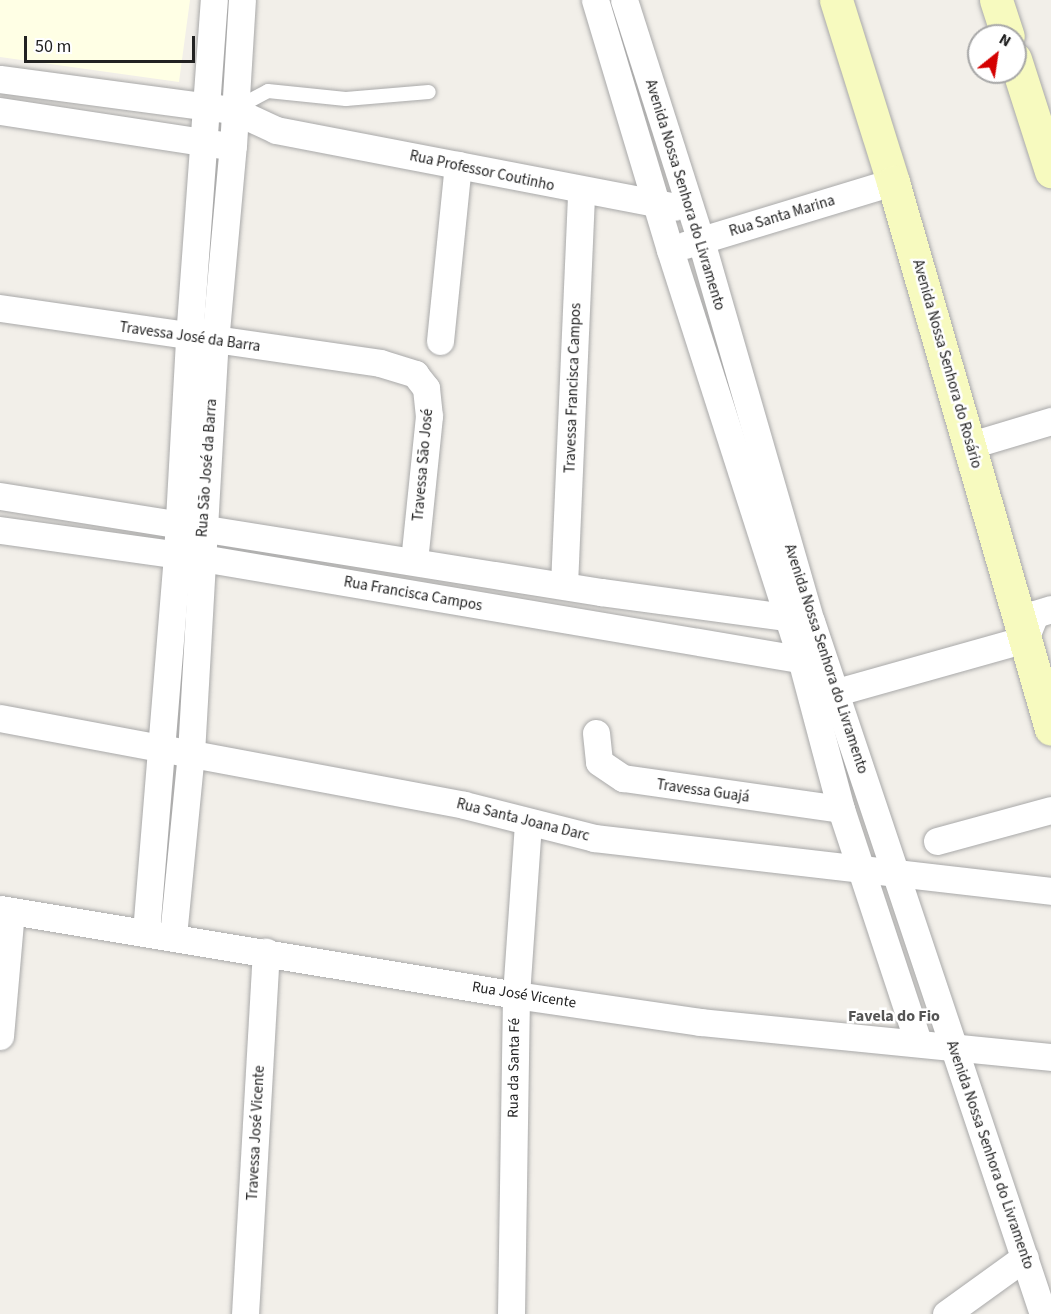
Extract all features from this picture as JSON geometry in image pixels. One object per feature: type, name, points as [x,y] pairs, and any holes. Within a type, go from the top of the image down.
[{"type":"main road","name":"Avenida Nossa Senhora do Rosário","points":[[836,0],[893,182],[1051,729]]},
{"type":"main road","points":[[996,0],[1004,24]]},
{"type":"main road","points":[[1023,84],[1051,171]]},
{"type":"street","name":"Rua São José da Barra","points":[[173,936],[191,753],[189,338],[214,0]]},
{"type":"street","name":"Rua São José da Barra","points":[[190,527],[215,342],[233,146],[232,110],[242,0]]},
{"type":"street","name":"Avenida Nossa Senhora do Livramento","points":[[595,0],[659,205],[670,250],[813,661],[842,809],[918,1042]]},
{"type":"street","name":"Avenida Nossa Senhora do Livramento","points":[[624,0],[689,210],[701,241],[799,619]]},
{"type":"street","name":"Rua Professor Coutinho","points":[[0,79],[232,110],[276,130],[458,165],[581,192],[689,210]]},
{"type":"street","points":[[0,111],[233,146],[276,130]]},
{"type":"street","points":[[440,341],[458,165]]},
{"type":"street","name":"Rua Santa Marina","points":[[670,250],[893,182]]},
{"type":"street","name":"Travessa Francisca Campos","points":[[564,585],[581,192]]},
{"type":"street","name":"Travessa José da Barra","points":[[0,308],[215,342],[380,363]]},
{"type":"street","name":"Travessa São José","points":[[380,363],[415,374],[422,380],[429,399],[414,561]]},
{"type":"street","points":[[970,445],[1051,421]]},
{"type":"street","name":"Rua Francisca Campos","points":[[0,496],[564,585],[799,619]]},
{"type":"street","name":"Rua Francisca Campos","points":[[0,530],[189,557],[813,661]]},
{"type":"street","name":"Rua São José da Barra","points":[[146,932],[160,746],[189,557]]},
{"type":"street","points":[[837,692],[1025,639],[1035,614],[1051,609]]},
{"type":"street","name":"Avenida Nossa Senhora do Livramento","points":[[813,661],[837,692],[895,873],[1043,1314]]},
{"type":"street","name":"Rua Santa Joana Darc","points":[[0,718],[160,746],[464,805],[594,838],[671,850],[1051,891]]},
{"type":"street","name":"Travessa Guajá","points":[[596,733],[599,762],[622,778],[842,809]]},
{"type":"street","points":[[937,841],[1051,810]]},
{"type":"street","name":"Rua da Santa Fé","points":[[511,1314],[516,995],[528,822]]},
{"type":"street","points":[[0,1036],[5,910]]},
{"type":"street","name":"Rua José Vicente","points":[[5,910],[173,936],[516,995],[700,1022],[953,1045],[1051,1057]]},
{"type":"street","name":"Travessa José Vicente","points":[[245,1314],[266,952]]},
{"type":"street","points":[[946,1314],[1025,1257]]},
{"type":"lane","points":[[232,110],[268,91],[346,99],[429,92]]},
{"type":"shaded area","points":[[0,0],[190,0],[179,82],[0,57]]},
{"type":"district","name":"Favela do Fio","points":[[894,1016]]}]
